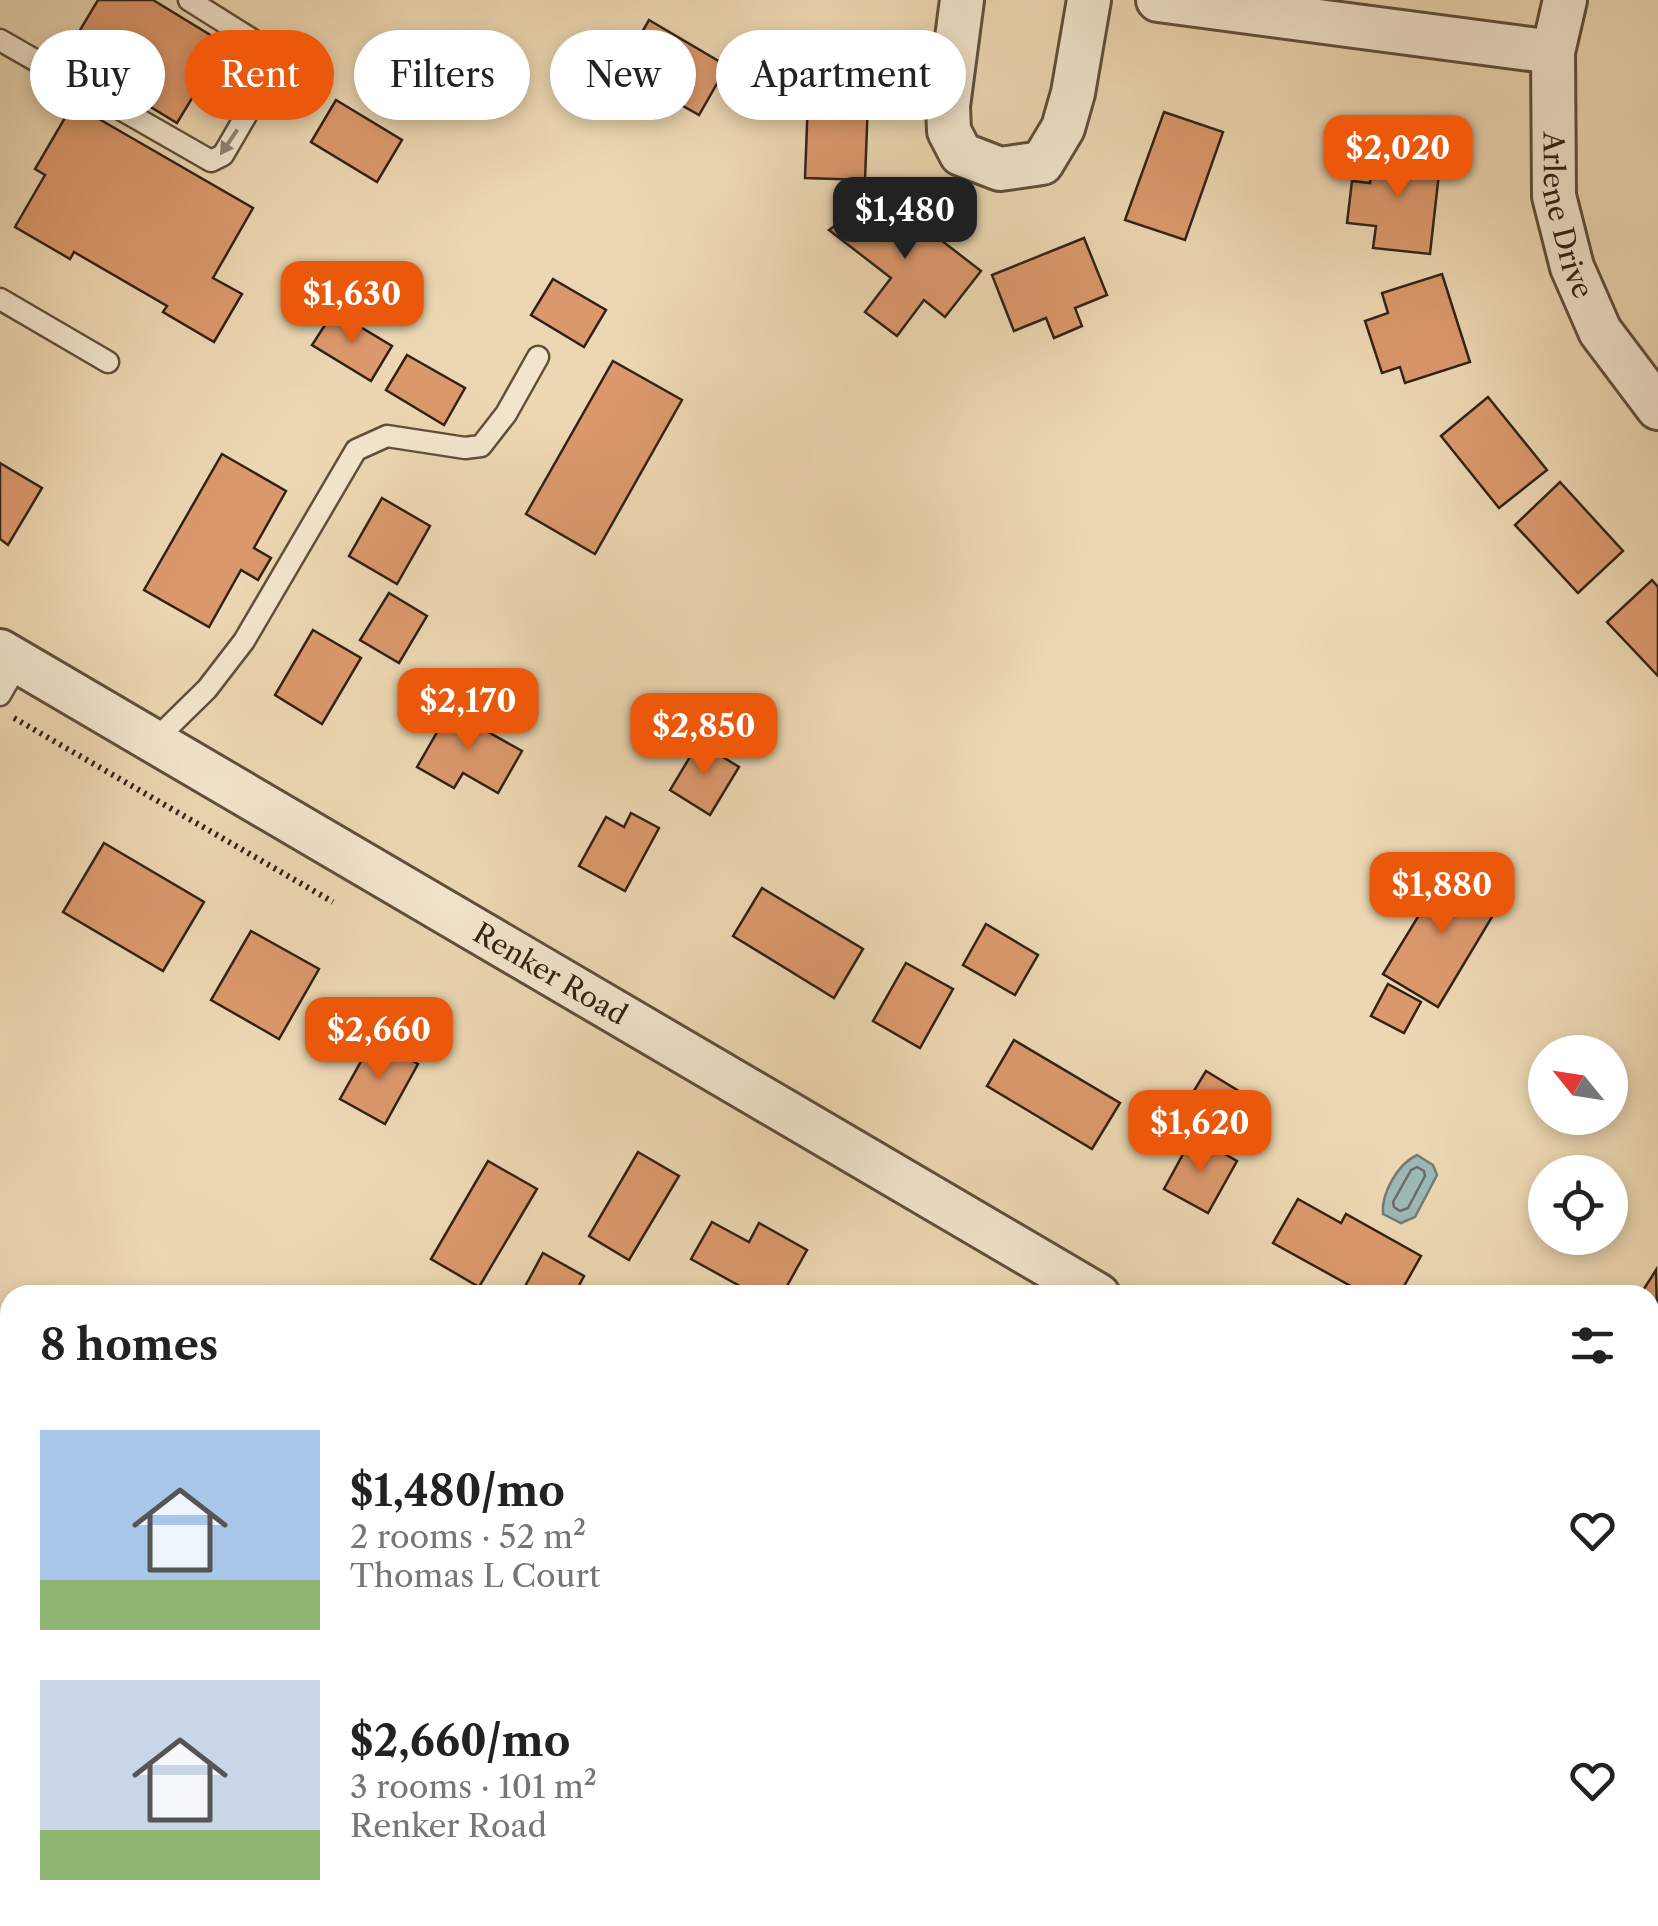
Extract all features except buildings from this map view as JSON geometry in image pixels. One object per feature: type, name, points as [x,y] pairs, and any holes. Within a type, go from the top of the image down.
[{"type":"street","points":[[962,0],[948,106],[949,131],[961,154],[1000,169],[1042,163],[1063,128],[1077,75],[1089,0]]},
{"type":"street","points":[[1158,0],[1553,52]]},
{"type":"street","name":"Arlene Drive","points":[[1565,0],[1553,52],[1554,196],[1572,267],[1600,332],[1658,408]]},
{"type":"street","name":"Renker Road","points":[[6,669],[154,741],[1081,1285]]},
{"type":"lane","points":[[0,40],[211,161],[222,154],[273,68],[275,54],[190,0]]},
{"type":"lane","points":[[0,298],[108,362]]},
{"type":"lane","points":[[154,741],[207,688],[244,641],[356,450],[387,436],[466,448],[482,446],[506,414],[538,357]]},
{"type":"path","points":[[0,710],[333,902]]},
{"type":"water","points":[[1417,1155],[1433,1165],[1437,1175],[1415,1217],[1401,1223],[1383,1214],[1385,1197],[1397,1172]]}]
